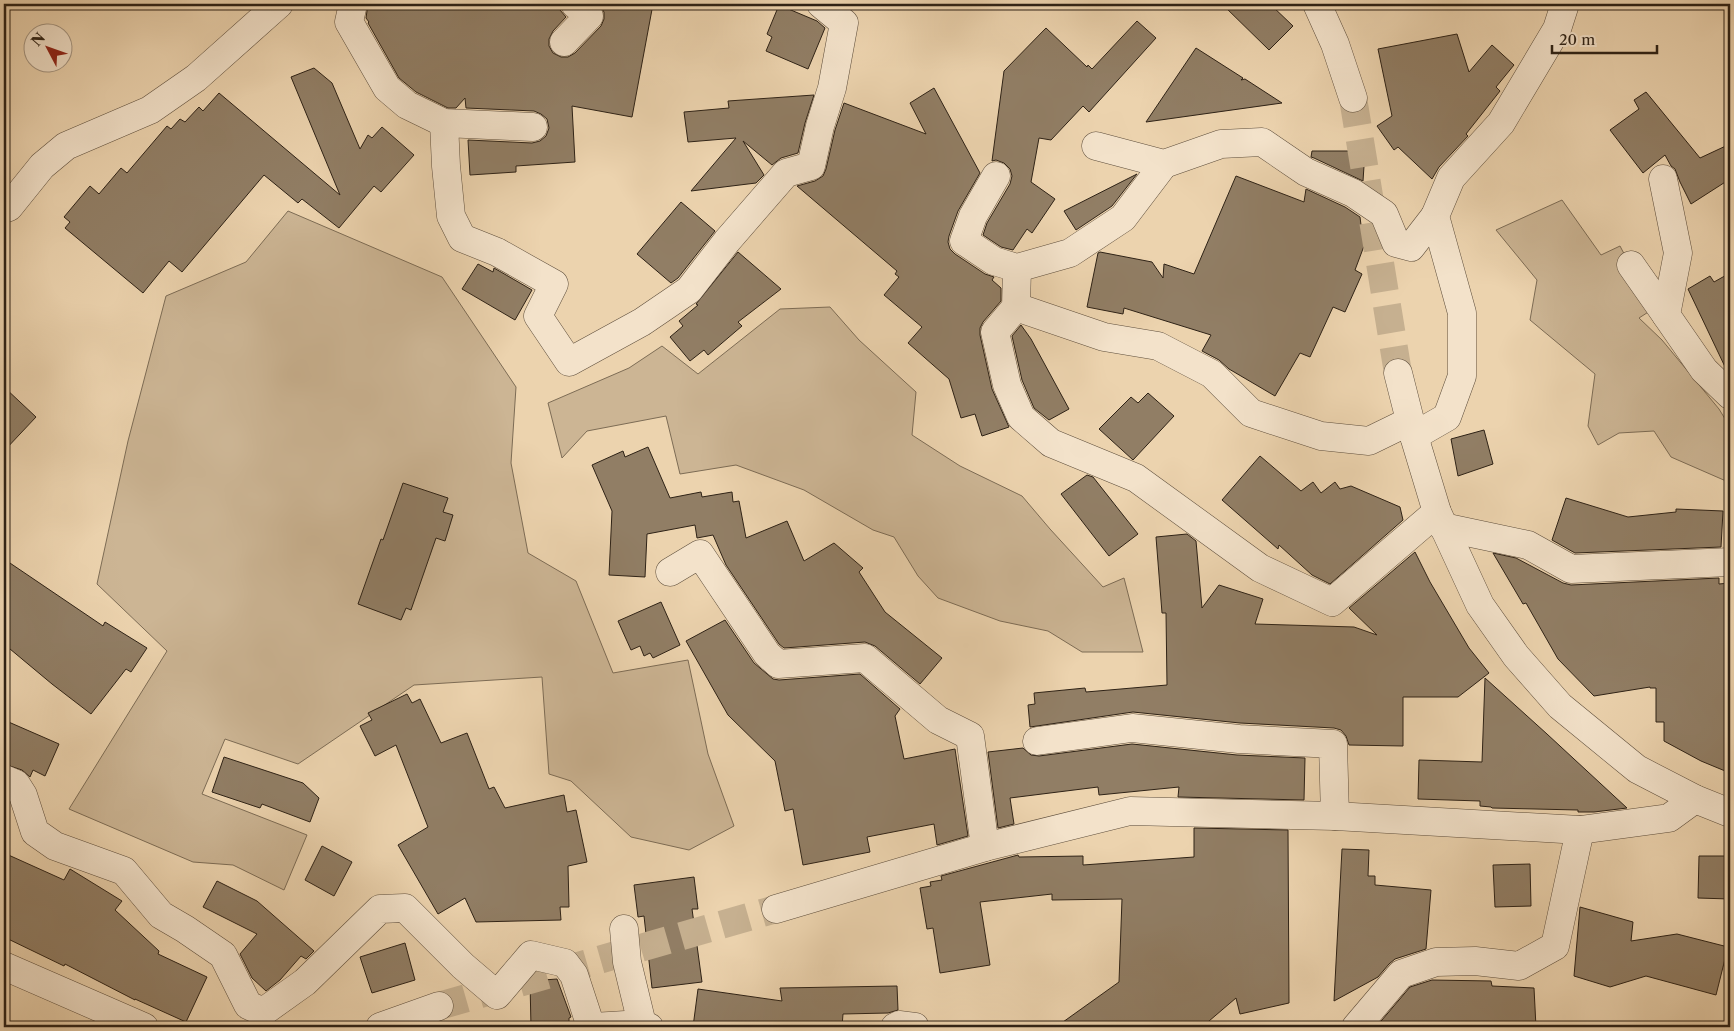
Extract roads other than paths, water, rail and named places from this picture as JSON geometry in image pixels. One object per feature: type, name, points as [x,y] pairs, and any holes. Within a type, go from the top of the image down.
[{"type":"street","points":[[4,209],[9,207],[42,166],[66,146],[150,110],[196,78],[280,4]]},
{"type":"street","points":[[352,4],[349,22],[387,88],[407,105],[444,123],[533,127]]},
{"type":"street","points":[[564,42],[589,16],[575,4]]},
{"type":"street","points":[[444,123],[451,216],[462,238],[497,252],[554,284],[538,316],[569,362],[642,322],[689,290],[727,241],[786,173],[811,166],[820,126],[832,88],[844,23],[821,4]]},
{"type":"street","points":[[1317,4],[1335,44],[1353,98]]},
{"type":"street","points":[[996,176],[972,216],[964,240],[994,262],[1017,268],[1070,252],[1123,218],[1164,164],[1221,144],[1262,142],[1306,172],[1353,194],[1384,214],[1396,243],[1411,247],[1435,216],[1450,178],[1501,123],[1557,29],[1565,4]]},
{"type":"street","points":[[1096,146],[1164,164]]},
{"type":"street","points":[[1663,179],[1678,253],[1666,315]]},
{"type":"street","points":[[1016,307],[1104,337],[1158,346],[1212,374],[1251,413],[1321,436],[1369,441],[1447,416],[1462,376],[1462,312],[1435,216]]},
{"type":"street","points":[[1631,265],[1704,370],[1730,395]]},
{"type":"street","points":[[1017,268],[1016,307],[995,332],[1007,385],[1021,417],[1052,443],[1136,478],[1260,568],[1332,602],[1440,519]]},
{"type":"street","points":[[1398,373],[1412,428],[1440,519],[1480,605],[1516,656],[1560,706],[1637,769],[1695,799],[1730,813]]},
{"type":"street","points":[[1440,519],[1528,545],[1571,569],[1730,562]]},
{"type":"street","points":[[670,572],[700,554],[767,654],[778,664],[865,658],[938,720],[970,736],[985,847]]},
{"type":"street","points":[[1037,741],[1132,728],[1239,739],[1333,744],[1334,816]]},
{"type":"street","points":[[4,779],[16,784],[23,796],[35,832],[55,846],[124,871],[161,915],[223,955],[248,1004],[262,1012],[305,982],[380,909],[405,908],[464,966],[497,995],[531,955],[566,963],[574,975],[592,1027],[645,1026],[628,962],[624,929]]},
{"type":"street","points":[[776,909],[985,847],[1130,811],[1334,816],[1580,830],[1669,818],[1695,799]]},
{"type":"street","points":[[1356,1027],[1401,974],[1436,962],[1475,961],[1519,966],[1555,946],[1580,830]]},
{"type":"street","points":[[4,966],[144,1027]]},
{"type":"street","points":[[380,1027],[439,1006]]},
{"type":"street","points":[[894,1027],[899,1025],[915,1027]]},
{"type":"tunnel","points":[[1353,98],[1398,373]]},
{"type":"tunnel","points":[[439,1006],[776,909]]}]
